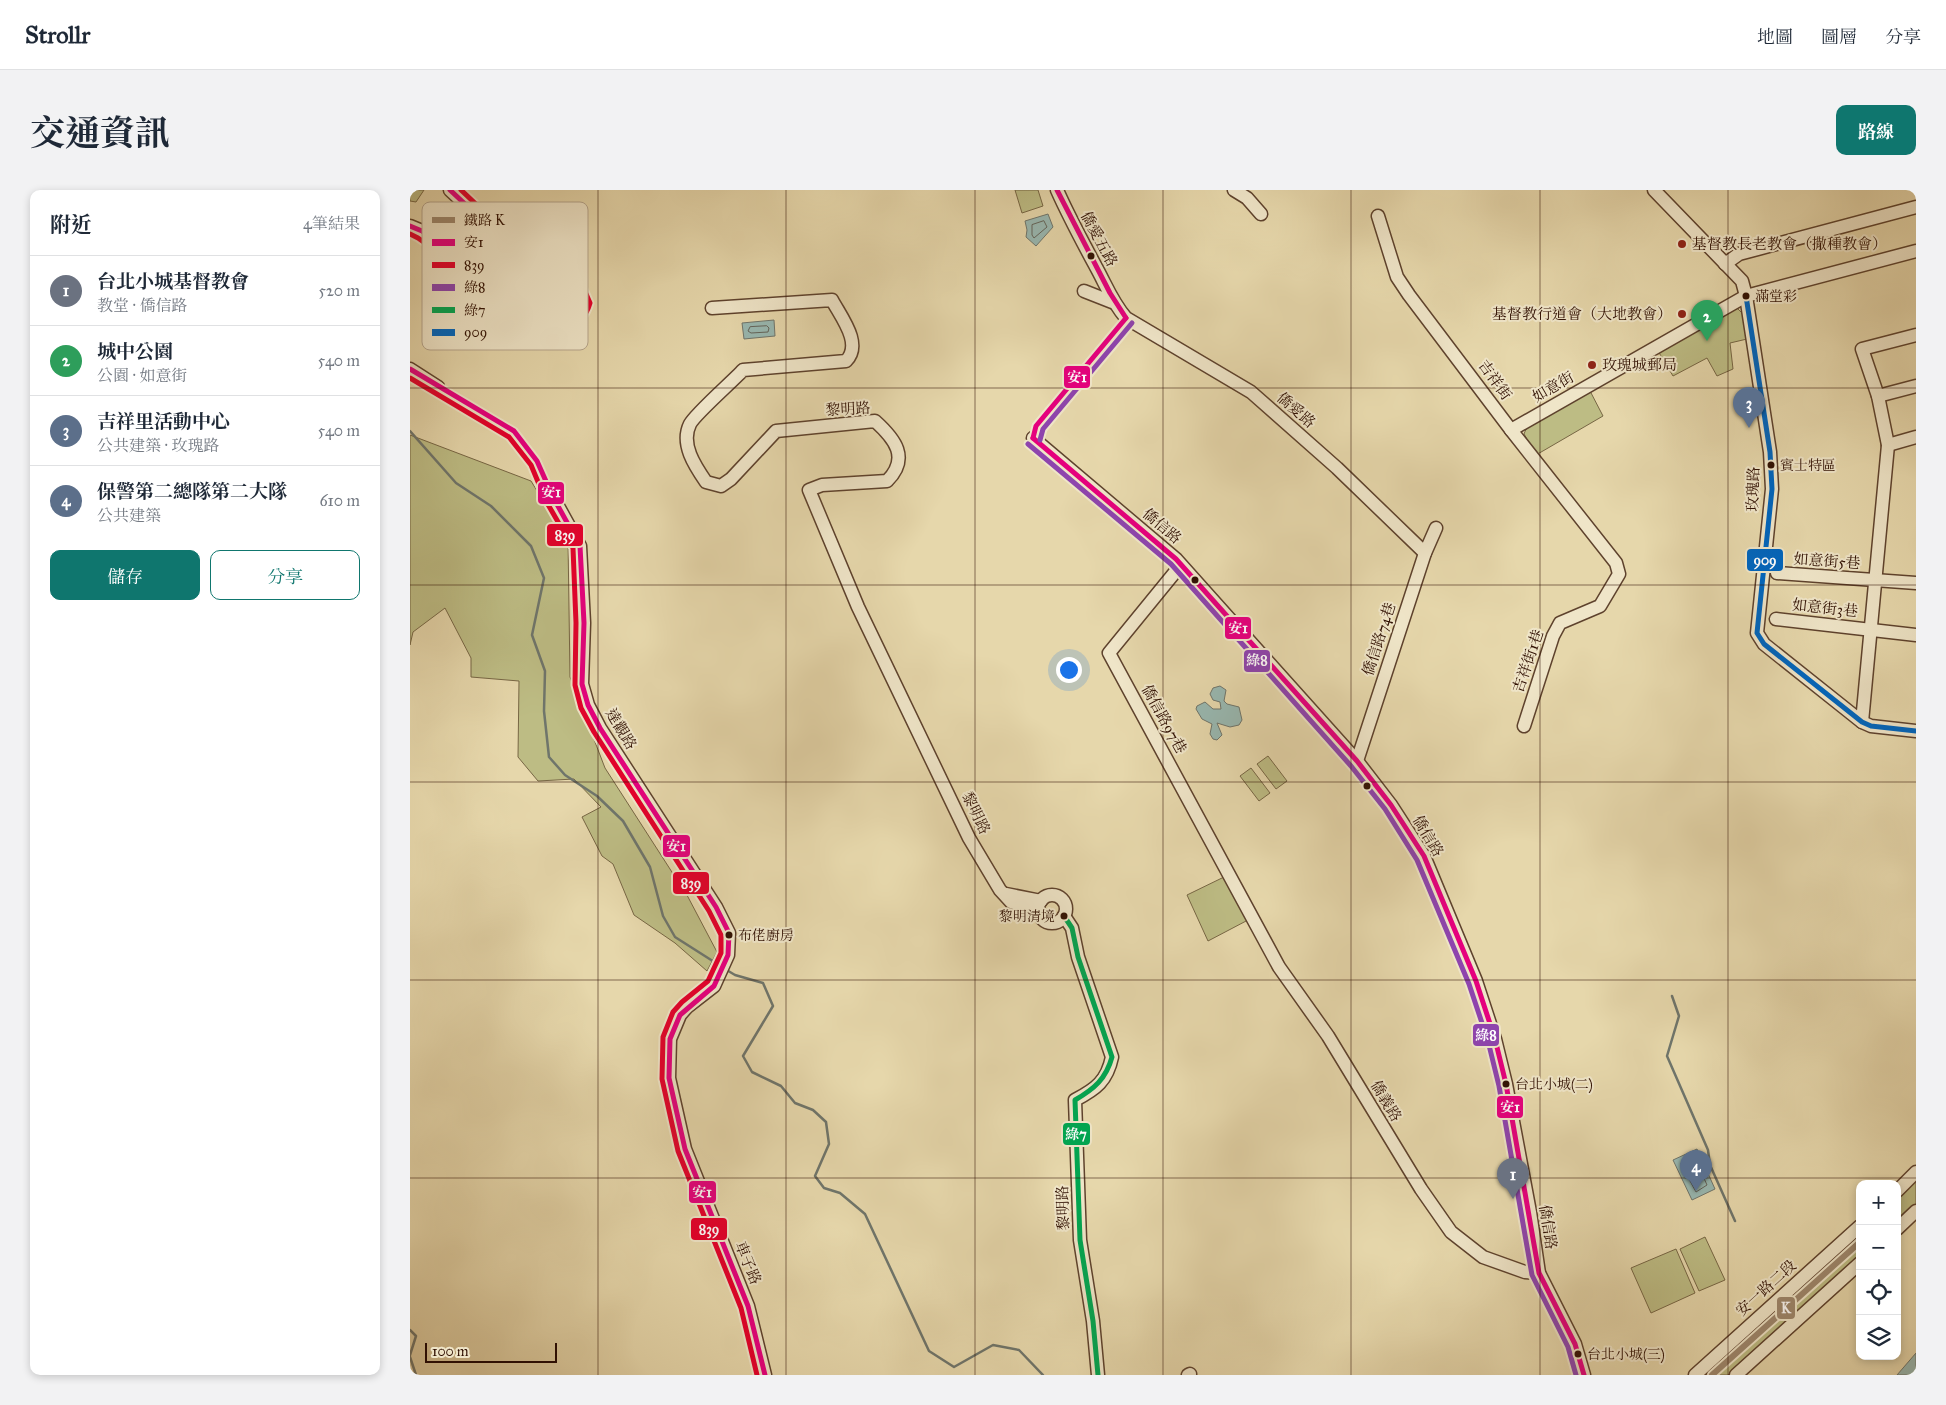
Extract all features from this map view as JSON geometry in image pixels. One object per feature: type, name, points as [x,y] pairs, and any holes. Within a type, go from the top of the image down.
[{"type":"street","points":[[450,190],[463,202]]},
{"type":"street","name":"僑愛五路","points":[[1057,190],[1072,224],[1097,269],[1112,302]]},
{"type":"street","points":[[1234,190],[1247,198],[1261,214]]},
{"type":"street","name":"玫瑰路","points":[[1654,190],[1742,281],[1746,296],[1770,452],[1772,489],[1757,633],[1764,644],[1862,722],[1871,726],[1916,731]]},
{"type":"street","points":[[1726,264],[1739,254],[1916,207]]},
{"type":"street","name":"吉祥街","points":[[1378,216],[1397,277],[1511,430],[1608,552]]},
{"type":"street","points":[[410,226],[422,231]]},
{"type":"street","name":"如意街","points":[[1511,430],[1746,296],[1916,252]]},
{"type":"street","points":[[1084,291],[1112,302]]},
{"type":"street","name":"黎明路","points":[[712,308],[832,300],[850,335],[854,350],[846,361],[743,370],[690,424],[687,446],[696,468],[706,482],[721,486],[732,479],[776,431],[875,421],[890,435],[897,449],[899,460],[896,472],[887,481],[822,486],[809,490],[858,607],[969,838],[1000,890],[1006,894],[1010,902],[1040,906]]},
{"type":"street","name":"僑愛路","points":[[1112,302],[1126,318],[1251,392],[1337,468],[1425,553]]},
{"type":"street","points":[[1862,722],[1888,445],[1878,396],[1862,350],[1916,335]]},
{"type":"street","points":[[410,369],[438,387]]},
{"type":"street","points":[[1878,396],[1916,386]]},
{"type":"street","points":[[1888,445],[1916,437]]},
{"type":"street","name":"僑信路","points":[[1033,438],[1176,559],[1180,566],[1210,595],[1357,761],[1391,805],[1424,856],[1476,981],[1506,1084],[1530,1212],[1539,1273],[1575,1344],[1584,1375]]},
{"type":"street","name":"達觀路","points":[[553,497],[580,546],[584,623],[582,684],[588,705],[600,728],[716,907],[729,933],[728,955],[714,986],[687,1006],[680,1015],[670,1039],[669,1078]]},
{"type":"street","name":"僑信路74巷","points":[[1357,761],[1425,553],[1436,528]]},
{"type":"street","name":"吉祥街1巷","points":[[1524,726],[1553,636],[1560,623],[1600,606],[1619,574],[1616,563],[1608,552]]},
{"type":"street","name":"僑信路97巷","points":[[1180,566],[1109,653],[1244,899]]},
{"type":"street","name":"如意街5巷","points":[[1777,573],[1916,583]]},
{"type":"street","name":"如意街3巷","points":[[1776,619],[1916,635]]},
{"type":"street","name":"黎明路","points":[[1051,895],[1062,898],[1066,905],[1061,919],[1048,922],[1040,916],[1040,906],[1051,895]]},
{"type":"street","name":"僑義路","points":[[1244,899],[1279,967],[1328,1036],[1421,1189],[1452,1232],[1483,1257],[1525,1272],[1539,1273]]},
{"type":"street","name":"黎明路","points":[[1061,919],[1075,941],[1078,956],[1112,1057],[1109,1072],[1094,1090],[1075,1100],[1080,1240],[1093,1321],[1098,1375]]},
{"type":"street","name":"車子路","points":[[669,1078],[685,1149],[748,1306],[765,1375]]},
{"type":"street","points":[[1901,1187],[1916,1172]]},
{"type":"street","points":[[1901,1225],[1916,1211]]},
{"type":"street","name":"安一路二段","points":[[1695,1375],[1856,1230]]},
{"type":"street","points":[[1736,1375],[1856,1267]]},
{"type":"shaded area","points":[[410,190],[424,190],[416,202],[410,201]]},
{"type":"shaded area","points":[[1015,190],[1038,190],[1043,206],[1022,213]]},
{"type":"shaded area","points":[[1737,308],[1744,315],[1747,339],[1730,343],[1733,369],[1717,376],[1707,358],[1673,376],[1658,351]]},
{"type":"shaded area","points":[[1589,389],[1603,416],[1536,455],[1524,434],[1526,429]]},
{"type":"shaded area","points":[[410,435],[531,481],[568,541],[570,677],[605,768],[688,897],[717,952],[707,971],[675,943],[634,915],[613,864],[602,856],[582,817],[601,807],[574,779],[538,781],[518,757],[519,681],[471,677],[471,658],[445,608],[413,632],[410,645]]},
{"type":"shaded area","points":[[1268,756],[1287,781],[1276,789],[1257,764]]},
{"type":"shaded area","points":[[1251,768],[1270,793],[1259,801],[1240,776]]},
{"type":"shaded area","points":[[1224,877],[1248,920],[1208,941],[1187,895]]},
{"type":"shaded area","points":[[1916,1178],[1916,1204],[1901,1217],[1901,1193]]},
{"type":"shaded area","points":[[1856,1236],[1856,1260],[1728,1375],[1702,1375]]},
{"type":"shaded area","points":[[1705,1237],[1725,1280],[1699,1291],[1680,1249]]},
{"type":"shaded area","points":[[1676,1249],[1695,1293],[1651,1313],[1631,1268]]},
{"type":"water","points":[[1048,214],[1053,227],[1036,246],[1026,237],[1025,221]]},
{"type":"water","points":[[774,320],[775,336],[744,339],[742,323]]},
{"type":"water","points":[[1220,686],[1226,690],[1224,701],[1227,704],[1239,707],[1242,720],[1239,725],[1230,727],[1217,723],[1222,735],[1217,740],[1213,739],[1210,734],[1212,724],[1202,719],[1196,709],[1197,706],[1205,702],[1213,709],[1221,709],[1220,702],[1213,700],[1210,694],[1213,688]]},
{"type":"water","points":[[1697,1149],[1715,1189],[1692,1200],[1673,1160]]},
{"type":"water","points":[[1916,1353],[1916,1375],[1897,1375]]},
{"type":"waterway","points":[[410,431],[456,483],[491,506],[531,546],[544,578],[532,635],[545,671],[544,711],[549,757],[565,775],[597,796],[623,821],[650,867],[663,916],[675,937],[719,965]]},
{"type":"waterway","points":[[725,969],[735,975],[763,983],[773,1006],[743,1056],[752,1072],[781,1086],[795,1103],[813,1110],[826,1122],[829,1144],[815,1176],[824,1188],[840,1193],[865,1214],[929,1351],[954,1367],[993,1345],[1019,1350],[1043,1375]]},
{"type":"waterway","points":[[1672,996],[1679,1016],[1667,1056],[1708,1150],[1710,1165],[1735,1221]]},
{"type":"waterway","points":[[410,1330],[416,1336],[410,1355]]},
{"type":"waterway","points":[[410,1357],[416,1375]]},
{"type":"rail line","name":"K","points":[[1712,1375],[1856,1246]]},
{"type":"transit line","name":"安1","points":[[450,190],[463,202]]},
{"type":"transit line","name":"839","points":[[461,190],[474,202]]},
{"type":"transit line","name":"安1","points":[[1057,190],[1110,293],[1126,318]]},
{"type":"transit line","name":"安1","points":[[410,226],[422,231]]},
{"type":"transit line","name":"839","points":[[410,234],[422,241]]},
{"type":"transit line","name":"909","points":[[1746,296],[1770,452],[1772,489],[1757,633],[1764,644],[1862,722],[1871,726],[1916,731]]},
{"type":"transit line","name":"839","points":[[588,298],[590,303],[588,308]]},
{"type":"transit line","name":"安1","points":[[1033,438],[1036,426],[1126,318]]},
{"type":"transit line","name":"綠8","points":[[1040,440],[1043,429],[1132,323]]},
{"type":"transit line","name":"安1","points":[[410,369],[514,431],[537,461],[553,497],[580,546],[584,623],[582,684],[588,705],[600,728],[716,907],[729,933],[728,955],[714,986],[680,1015],[670,1039],[669,1078],[685,1149],[748,1306],[765,1375]]},
{"type":"transit line","name":"839","points":[[410,378],[509,437],[531,465],[546,501],[573,548],[576,623],[575,685],[581,708],[594,732],[709,911],[721,935],[721,953],[708,981],[682,1002],[673,1012],[663,1037],[662,1079],[678,1151],[741,1308],[757,1375]]},
{"type":"transit line","name":"安1","points":[[1033,438],[1176,559],[1357,761],[1391,805],[1424,856],[1476,981],[1495,1039],[1506,1084],[1539,1273],[1575,1344],[1584,1375]]},
{"type":"transit line","name":"綠8","points":[[1028,444],[1171,564],[1351,766],[1385,809],[1417,860],[1469,984],[1488,1041],[1499,1086],[1532,1275],[1568,1347],[1576,1375]]},
{"type":"transit line","name":"綠7","points":[[1064,916],[1072,928],[1078,957],[1112,1057],[1103,1077],[1098,1083],[1075,1100],[1080,1240],[1093,1321],[1098,1375]]},
{"type":"place","name":"基督教長老教會（撒種教會）","points":[[1682,244]]},
{"type":"place","name":"滿堂彩","points":[[1746,296]]},
{"type":"place","name":"基督教行道會（大地教會）","points":[[1682,314]]},
{"type":"place","name":"城中公園","points":[[1707,341]]},
{"type":"place","name":"玫瑰城郵局","points":[[1592,365]]},
{"type":"place","name":"吉祥里活動中心","points":[[1749,428]]},
{"type":"place","name":"賓士特區","points":[[1771,465]]},
{"type":"place","name":"黎明清境","points":[[1064,916]]},
{"type":"place","name":"布佬廚房","points":[[729,935]]},
{"type":"place","name":"台北小城(二)","points":[[1506,1084]]},
{"type":"place","name":"保警第二總隊第二大隊","points":[[1696,1191]]},
{"type":"place","name":"台北小城基督教會","points":[[1513,1199]]},
{"type":"place","name":"台北小城(三)","points":[[1578,1354]]}]
